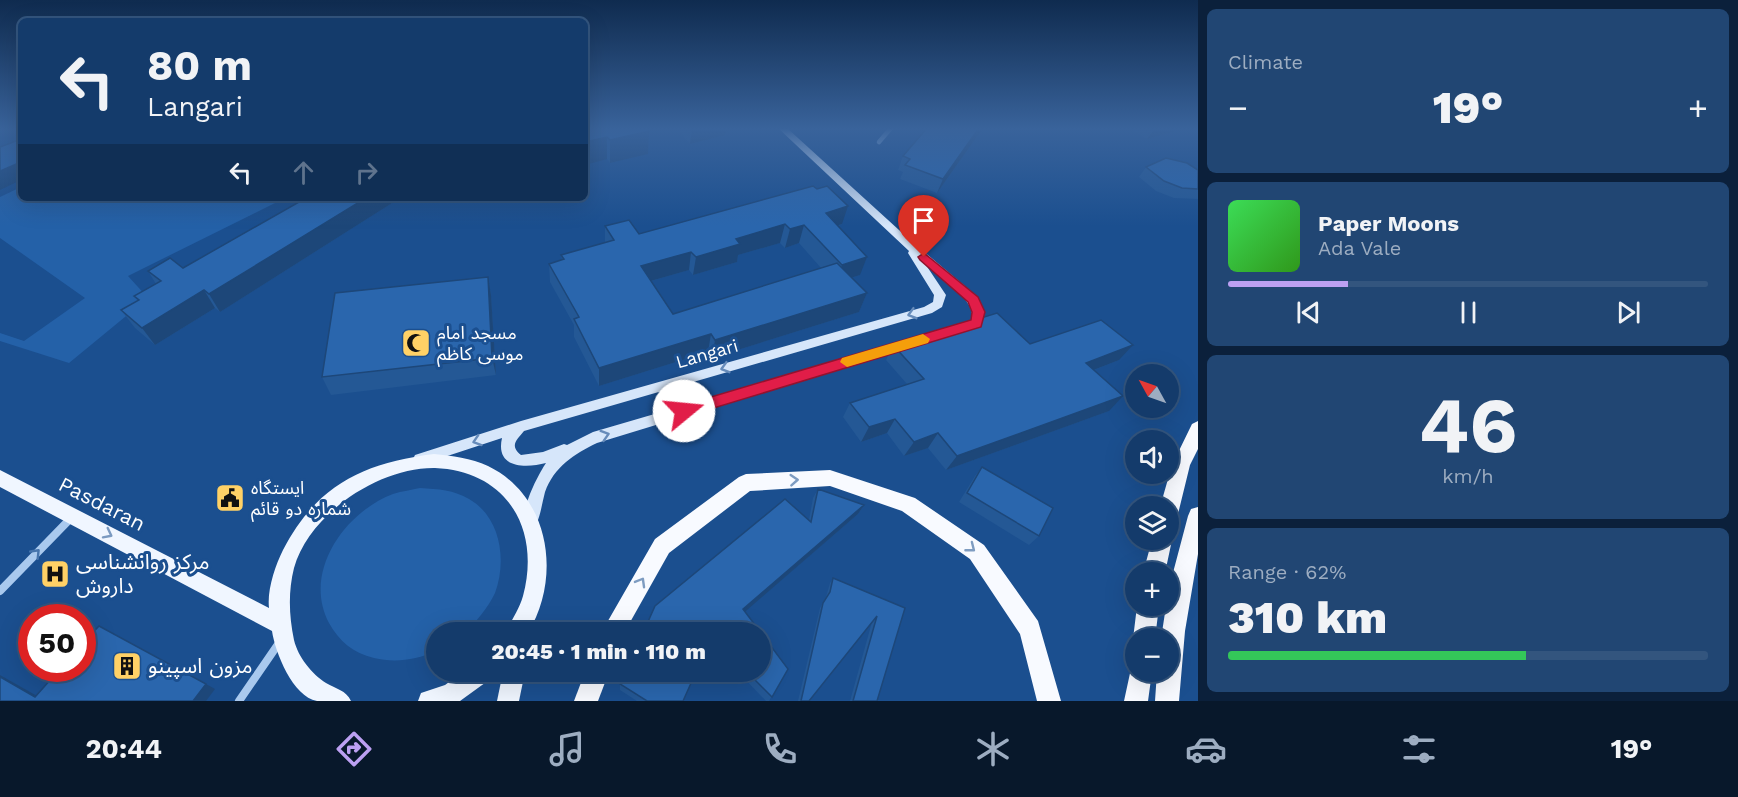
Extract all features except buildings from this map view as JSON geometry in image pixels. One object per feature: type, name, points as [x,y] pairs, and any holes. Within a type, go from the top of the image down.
[{"type":"highway","points":[[1173,496],[1181,465],[1198,429]]},
{"type":"highway","points":[[618,622],[662,546],[746,483],[830,478],[908,504],[977,552],[1030,629],[1049,701]]},
{"type":"highway","points":[[1167,701],[1171,646],[1190,540],[1198,516]]},
{"type":"highway","points":[[586,701],[593,682]]},
{"type":"highway","points":[[1136,701],[1139,682]]},
{"type":"main road","name":"Langari","points":[[818,161],[906,242],[974,300],[979,312],[977,323],[954,330]]},
{"type":"main road","name":"Langari","points":[[417,460],[521,426],[928,310],[938,304],[940,295],[906,242]]},
{"type":"main road","points":[[521,426],[509,437],[507,446],[511,455],[519,461],[544,458],[605,435],[920,340]]},
{"type":"main road","points":[[531,520],[538,486],[545,473],[574,446]]},
{"type":"main road","points":[[340,701],[315,694],[290,659],[280,630],[280,583],[294,545],[318,512],[348,486],[382,469],[417,460],[453,461],[485,472],[512,491],[531,520],[536,539],[537,581],[522,622]]},
{"type":"main road","name":"Pasdaran","points":[[0,478],[280,630]]},
{"type":"main road","points":[[429,701],[451,694],[468,682]]},
{"type":"main road","points":[[508,701],[512,682]]},
{"type":"street","points":[[0,591],[73,516]]},
{"type":"street","points":[[239,701],[280,630]]},
{"type":"shaded area","points":[[18,188],[18,201],[279,201],[128,276],[148,298],[69,363],[0,341],[0,333],[24,341],[85,298],[0,238],[0,197]]},
{"type":"shaded area","points":[[420,488],[446,490],[469,499],[480,507],[494,528],[499,541],[500,567],[495,593],[475,622],[426,622],[426,655],[398,660],[382,660],[360,653],[337,635],[329,623],[322,604],[321,584],[325,565],[333,546],[345,529],[375,503],[393,494]]},
{"type":"slow traffic","points":[[847,362],[923,339]]},
{"type":"place","name":"مسجد امام موسی کاظم","points":[[416,343]]},
{"type":"place","name":"ایستگاه شماره دو قائم","points":[[230,498]]},
{"type":"place","name":"مرکز روانشناسی داروش","points":[[55,574]]},
{"type":"place","name":"مزون اسپینو","points":[[127,666]]},
{"type":"route","points":[[684,411],[977,323],[979,312],[974,300],[961,286],[924,257]]}]
